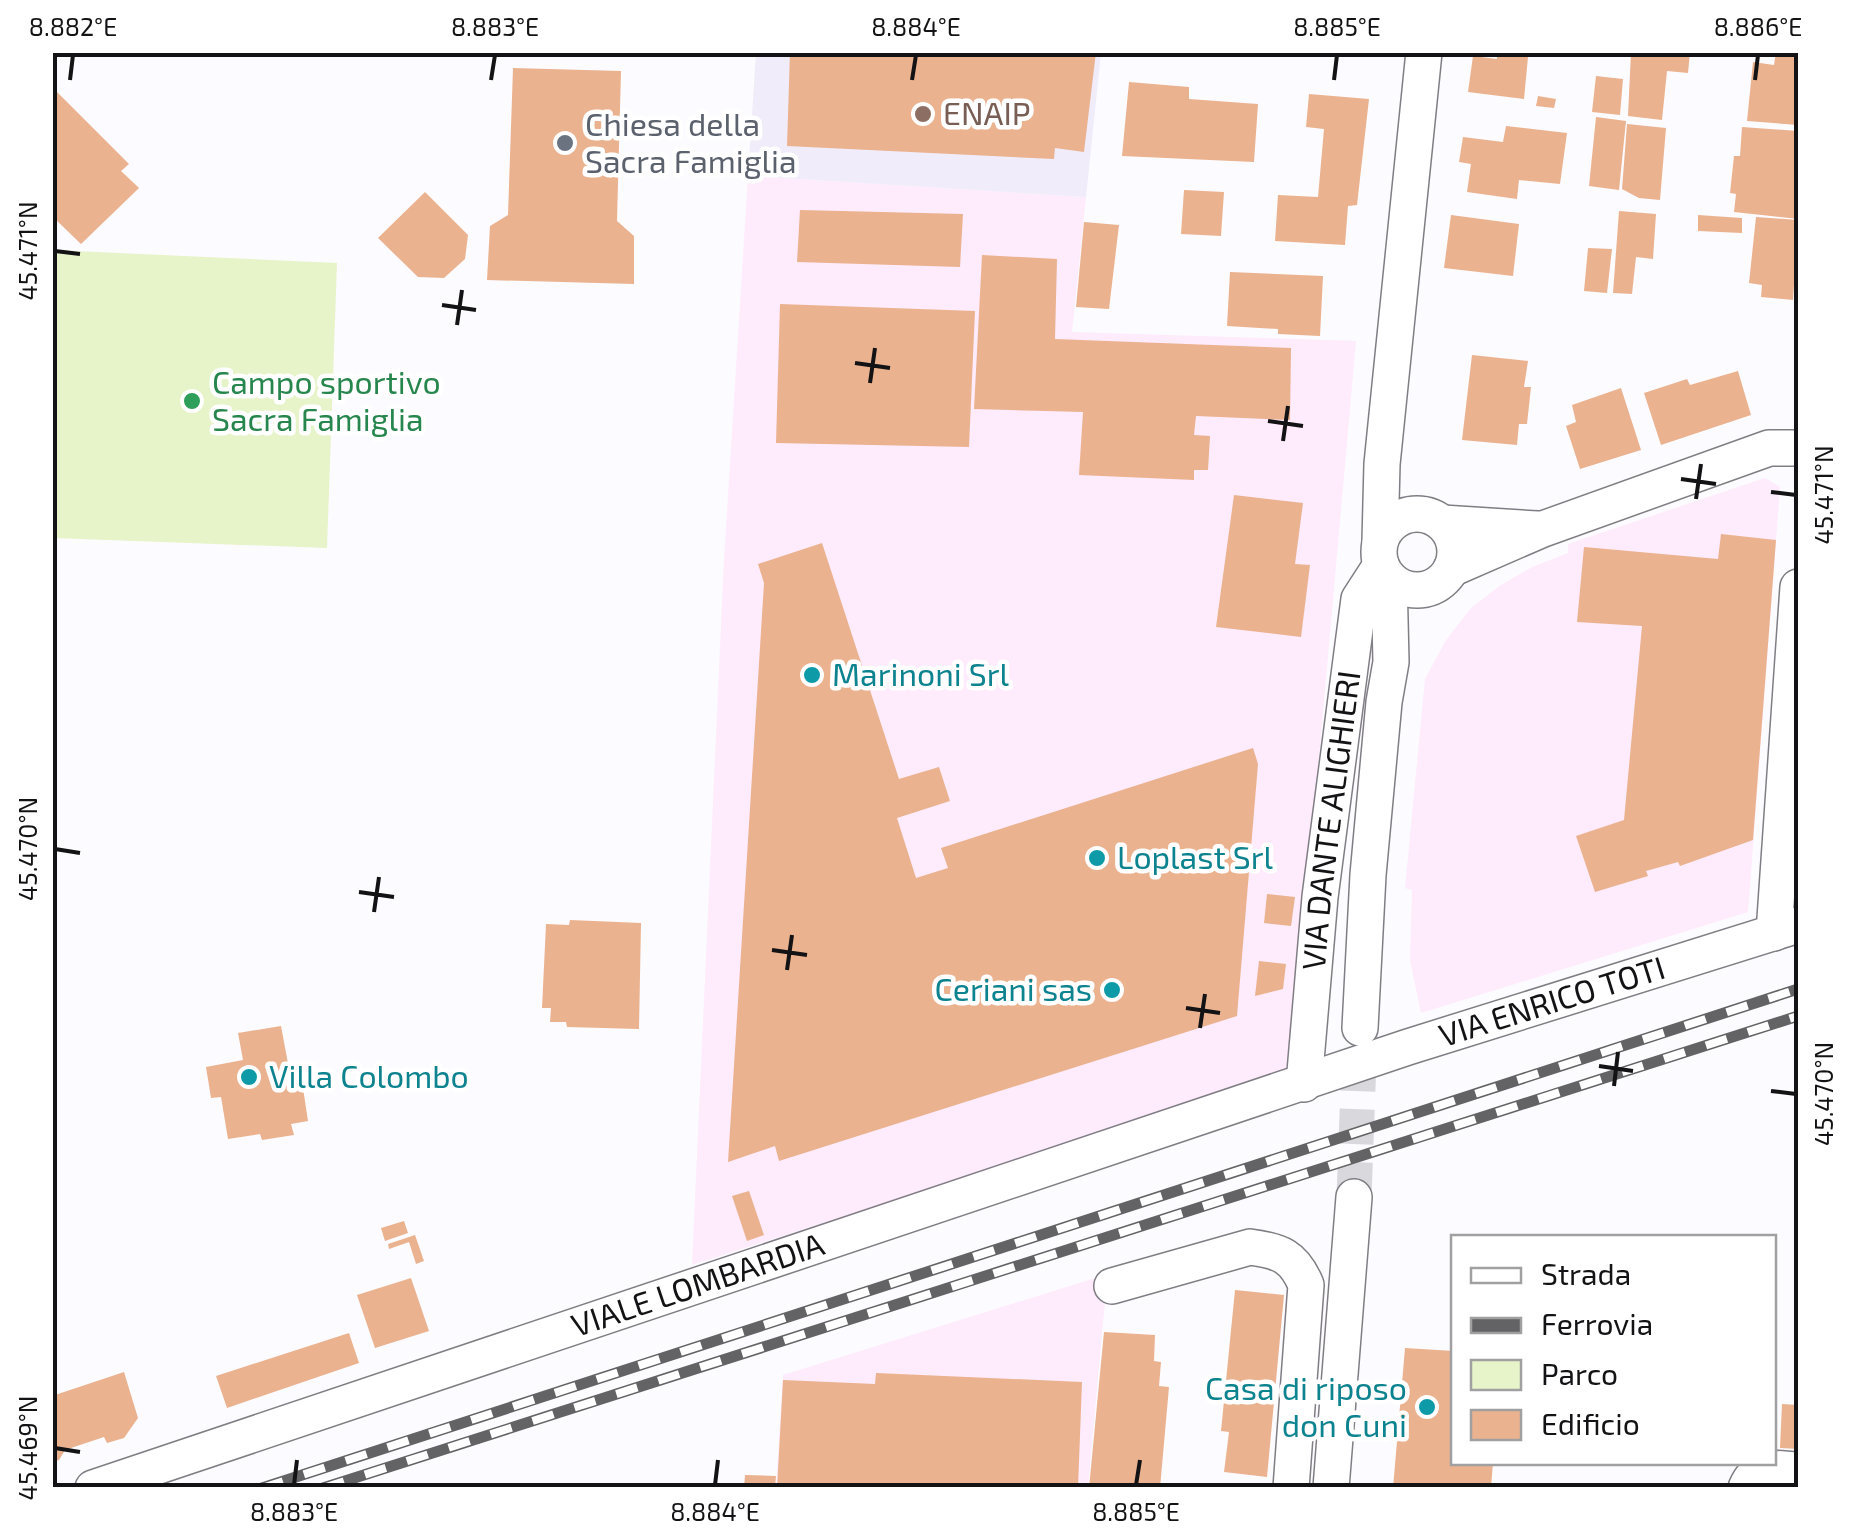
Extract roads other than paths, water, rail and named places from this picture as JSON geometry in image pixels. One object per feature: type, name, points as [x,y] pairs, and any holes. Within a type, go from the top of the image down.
[{"type":"street","name":"VIA DANTE ALIGHIERI","points":[[1360,1028],[1368,876],[1391,662],[1382,464],[1424,52]]},
{"type":"street","points":[[1384,561],[1398,585],[1419,590],[1543,529],[1769,448],[1798,448]]},
{"type":"street","points":[[1382,464],[1450,532],[1455,557],[1445,576]]},
{"type":"street","name":"VIA DANTE ALIGHIERI","points":[[1304,1084],[1320,897],[1359,599],[1384,561],[1386,529],[1406,515],[1419,514],[1437,520],[1543,529]]},
{"type":"street","name":"VIA DANTE ALIGHIERI","points":[[1391,662],[1445,576]]},
{"type":"street","points":[[1786,929],[1798,587]]},
{"type":"street","name":"VIA ENRICO TOTI","points":[[1304,1084],[1786,929]]},
{"type":"street","name":"VIALE LOMBARDIA","points":[[93,1488],[1304,1084]]},
{"type":"street","points":[[1331,1488],[1354,1197]]},
{"type":"street","points":[[1112,1286],[1250,1247],[1286,1256],[1299,1268],[1306,1285],[1291,1488]]},
{"type":"street","points":[[1750,1481],[1761,1469],[1798,1470]]},
{"type":"tunnel","points":[[1354,1197],[1360,1033]]},
{"type":"railway","points":[[262,1488],[1798,989]]},
{"type":"railway","points":[[323,1488],[1798,1016]]},
{"type":"place","name":"ENAIP","points":[[923,114]]},
{"type":"place","name":"Chiesa della Sacra Famiglia","points":[[565,143]]},
{"type":"place","name":"Campo sportivo Sacra Famiglia","points":[[192,401]]},
{"type":"place","name":"Marinoni Srl","points":[[812,675]]},
{"type":"place","name":"Loplast Srl","points":[[1097,858]]},
{"type":"place","name":"Ceriani sas","points":[[1112,990]]},
{"type":"place","name":"Villa Colombo","points":[[249,1077]]},
{"type":"place","name":"Casa di riposo don Cuni","points":[[1427,1407]]}]
